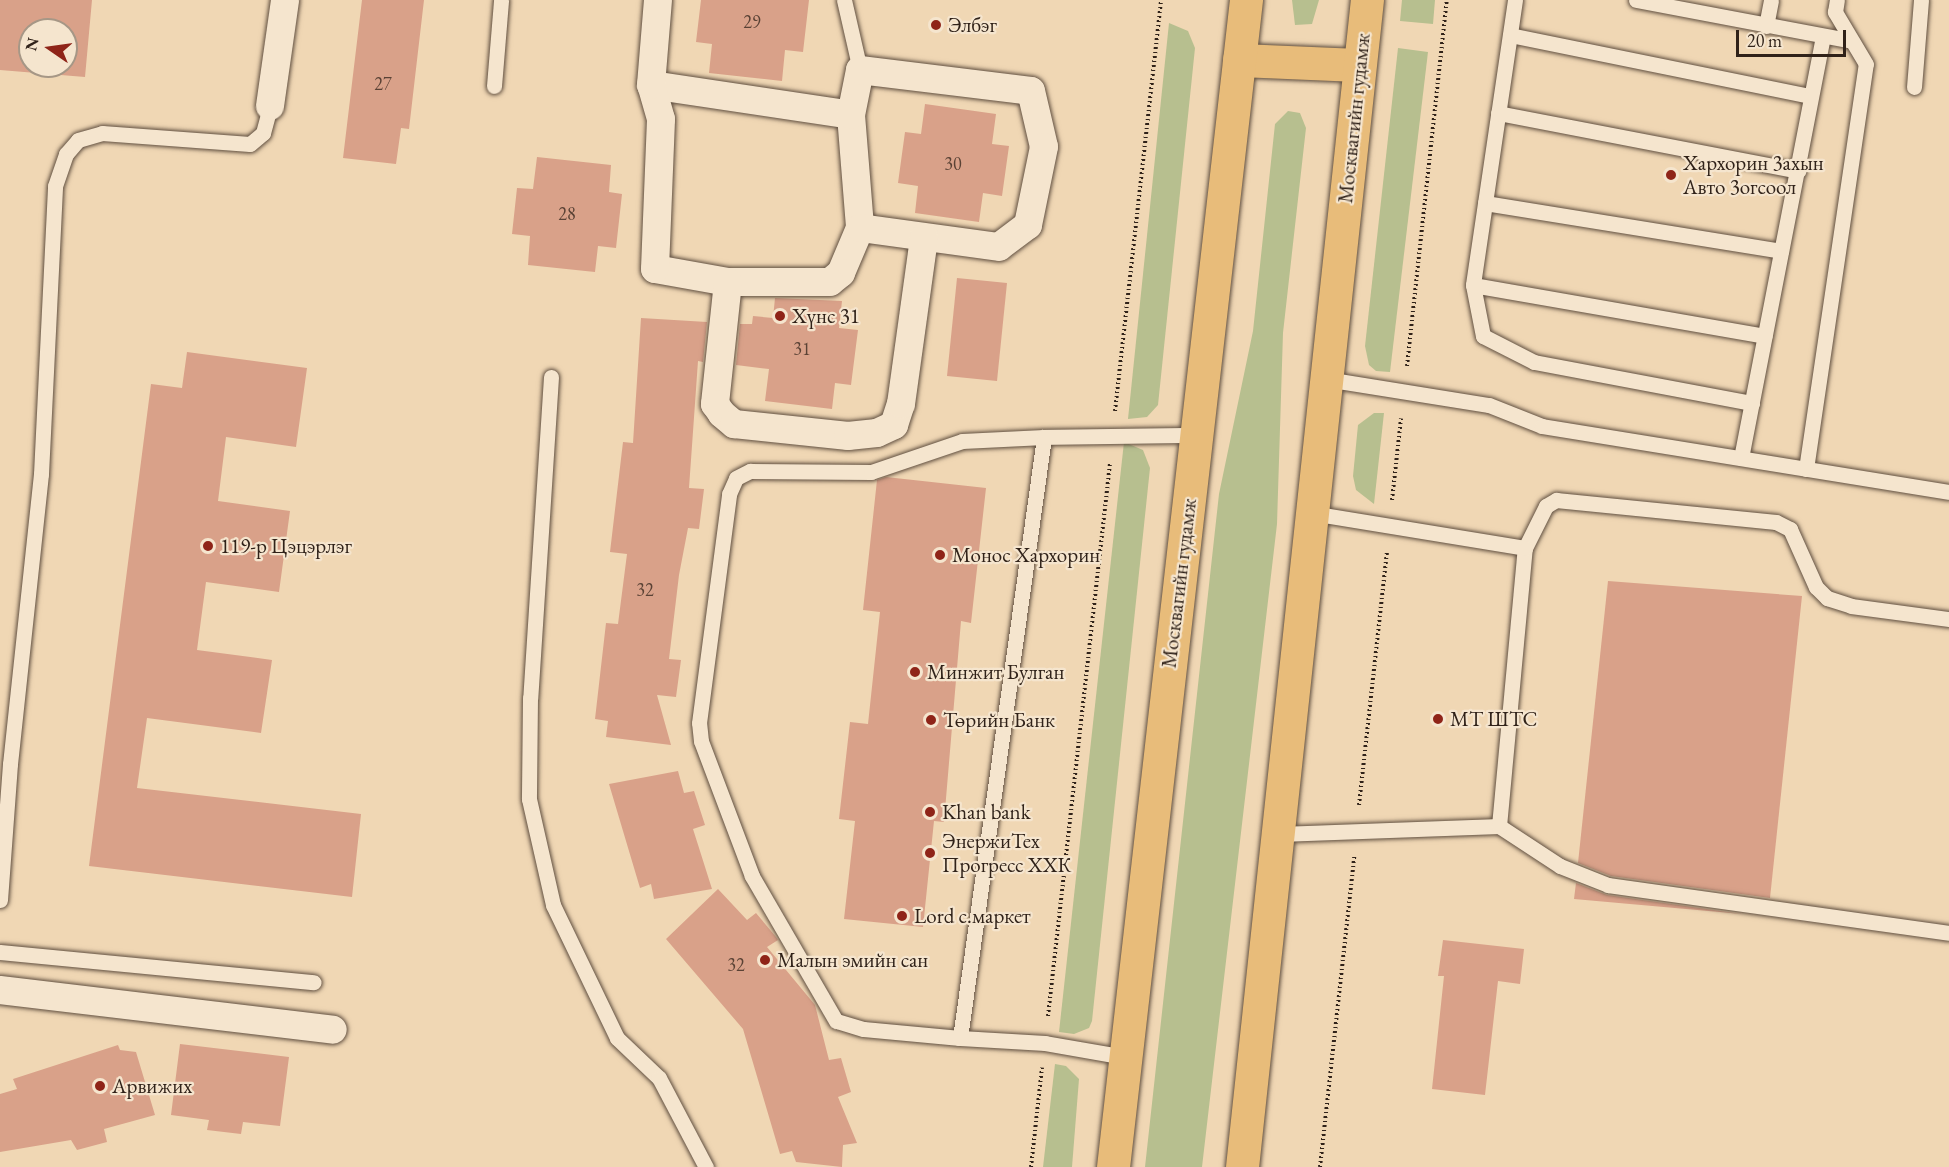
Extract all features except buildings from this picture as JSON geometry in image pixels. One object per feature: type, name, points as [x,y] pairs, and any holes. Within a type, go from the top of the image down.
[{"type":"highway","name":"Москвагийн гудамж","points":[[1113,1167],[1246,0]]},
{"type":"highway","name":"Москвагийн гудамж","points":[[1242,1167],[1280,834],[1367,0]]},
{"type":"highway","points":[[1239,60],[1359,66]]},
{"type":"street","points":[[270,106],[285,0]]},
{"type":"street","points":[[658,0],[651,85],[661,119],[655,269],[728,282],[830,282],[841,273],[860,228],[851,115],[860,70],[1030,91],[1044,147],[1028,225],[999,247],[860,228]]},
{"type":"street","points":[[651,85],[851,115]]},
{"type":"street","points":[[728,282],[715,404],[722,414],[734,424],[848,436],[877,433],[894,425],[901,404],[924,238]]},
{"type":"street","points":[[0,990],[333,1030]]},
{"type":"lane","points":[[494,86],[501,0]]},
{"type":"lane","points":[[844,0],[860,70]]},
{"type":"lane","points":[[1515,0],[1473,285],[1483,336],[1534,362],[1752,403]]},
{"type":"lane","points":[[1636,0],[1686,5],[1766,26],[1848,40]]},
{"type":"lane","points":[[1766,26],[1771,0]]},
{"type":"lane","points":[[1806,469],[1866,64],[1848,40],[1835,12],[1837,0]]},
{"type":"lane","points":[[1914,87],[1921,0]]},
{"type":"lane","points":[[1510,35],[1810,96]]},
{"type":"lane","points":[[1741,459],[1798,171],[1822,36]]},
{"type":"lane","points":[[0,900],[5,764],[41,474],[55,186],[66,154],[78,140],[102,133],[250,144],[263,133],[270,106]]},
{"type":"lane","points":[[1498,113],[1798,171]]},
{"type":"lane","points":[[1485,203],[1781,250]]},
{"type":"lane","points":[[1473,285],[1765,336]]},
{"type":"lane","points":[[551,377],[530,698],[529,800],[553,905],[617,1038],[659,1078],[706,1167]]},
{"type":"lane","points":[[1326,379],[1489,405],[1542,426],[1949,492]]},
{"type":"lane","points":[[1125,1057],[1045,1043],[863,1029],[836,1021],[752,876],[701,741],[699,723],[727,506],[736,478],[750,471],[871,472],[962,441],[1044,437],[1196,435]]},
{"type":"lane","points":[[960,1038],[1044,437]]},
{"type":"lane","points":[[1499,826],[1525,548],[1546,506],[1556,500],[1776,522],[1790,529],[1816,587],[1827,598],[1851,606],[1949,619]]},
{"type":"lane","points":[[1312,513],[1389,528],[1525,548]]},
{"type":"lane","points":[[1280,834],[1499,826],[1560,866],[1608,885],[1949,933]]},
{"type":"lane","points":[[0,952],[314,982]]},
{"type":"path","points":[[1031,1167],[1161,0]]},
{"type":"path","points":[[1389,528],[1447,0]]},
{"type":"green space","points":[[1292,0],[1319,0],[1312,24],[1295,25]]},
{"type":"green space","points":[[1402,0],[1435,0],[1433,24],[1400,21]]},
{"type":"green space","points":[[1169,23],[1188,31],[1195,48],[1158,405],[1147,417],[1128,419]]},
{"type":"green space","points":[[1398,48],[1428,52],[1390,372],[1376,371],[1369,365],[1365,346]]},
{"type":"green space","points":[[1288,111],[1300,113],[1306,128],[1283,333],[1277,524],[1202,1167],[1145,1167],[1219,494],[1253,331],[1275,124]]},
{"type":"green space","points":[[1374,413],[1384,413],[1374,504],[1356,490],[1353,476],[1358,425]]},
{"type":"green space","points":[[1124,442],[1143,450],[1150,468],[1092,1021],[1089,1028],[1074,1034],[1059,1032]]},
{"type":"green space","points":[[1055,1064],[1066,1066],[1079,1079],[1072,1167],[1043,1167]]},
{"type":"place","name":"Элбэг","points":[[936,25]]},
{"type":"place","name":"Хархорин 3ахын Авто 3огсоол","points":[[1671,175]]},
{"type":"place","name":"Хүнс 31","points":[[780,316]]},
{"type":"place","name":"119-р Цэцэрлэг","points":[[208,546]]},
{"type":"place","name":"Монос Хархорин","points":[[940,555]]},
{"type":"place","name":"Минжит Булган","points":[[915,672]]},
{"type":"place","name":"MT ШТС","points":[[1438,719]]},
{"type":"place","name":"Төрийн Банк","points":[[931,720]]},
{"type":"place","name":"Khan bank","points":[[930,812]]},
{"type":"place","name":"ЭнержиТех Прогресс ХХК","points":[[930,853]]},
{"type":"place","name":"Lord с.маркет","points":[[902,916]]},
{"type":"place","name":"Малын эмийн сан","points":[[765,960]]},
{"type":"place","name":"Арвижих","points":[[100,1086]]}]
